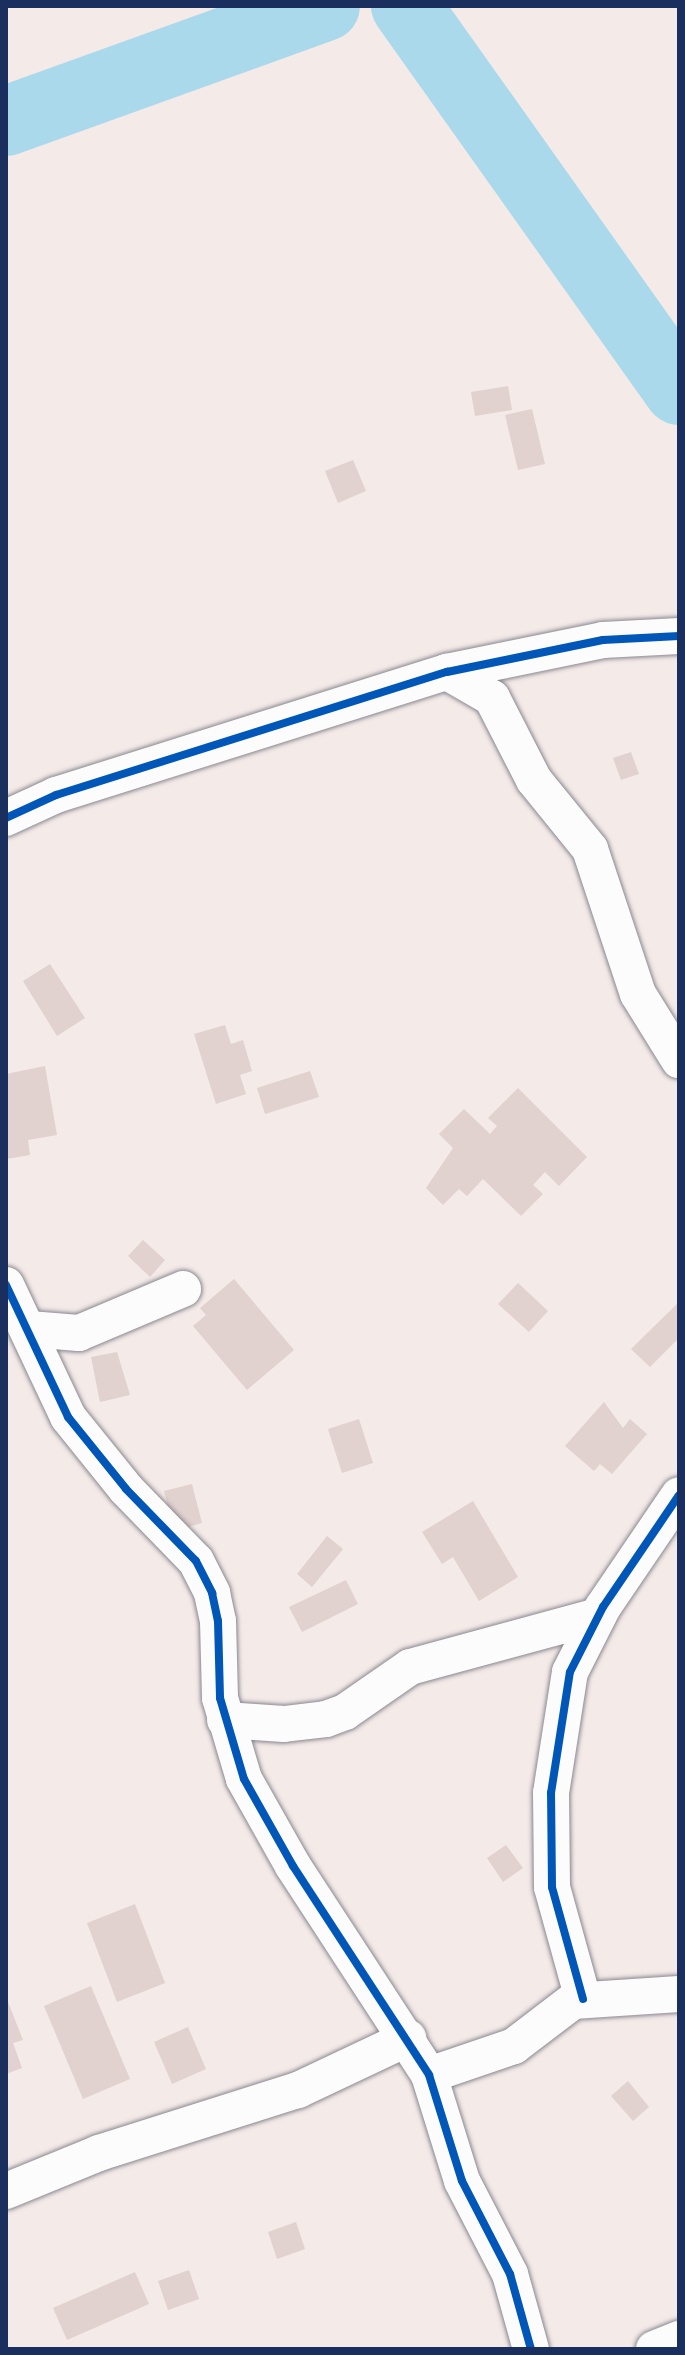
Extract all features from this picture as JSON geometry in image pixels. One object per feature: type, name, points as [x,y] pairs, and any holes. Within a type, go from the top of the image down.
[{"type":"street","points":[[6,818],[56,795],[447,672],[603,640],[679,636]]},
{"type":"street","points":[[447,672],[492,698],[534,780],[590,849],[638,994],[679,1060]]},
{"type":"street","points":[[6,1285],[22,1330],[68,1417],[126,1489],[196,1561],[218,1621],[225,1720],[244,1779],[263,1815],[429,2075],[462,2181],[510,2274],[531,2349]]},
{"type":"street","points":[[22,1330],[79,1333],[183,1289]]},
{"type":"street","points":[[583,1999],[552,1887],[551,1793],[570,1672],[598,1616],[679,1495]]},
{"type":"street","points":[[225,1720],[284,1724],[326,1719],[345,1712],[410,1667],[598,1616]]},
{"type":"street","points":[[429,2075],[514,2046],[552,2013],[583,1999],[679,1994]]},
{"type":"street","points":[[6,2191],[99,2153],[298,2090],[408,2038]]},
{"type":"street","points":[[654,2349],[679,2339]]},
{"type":"building","points":[[508,386],[512,410],[475,416],[471,392]]},
{"type":"building","points":[[532,409],[545,464],[518,470],[505,415]]},
{"type":"building","points":[[353,460],[366,491],[338,503],[325,471]]},
{"type":"building","points":[[631,752],[639,774],[621,780],[613,758]]},
{"type":"building","points":[[50,964],[85,1018],[57,1036],[23,981]]},
{"type":"building","points":[[225,1025],[231,1044],[243,1040],[252,1071],[240,1075],[246,1094],[216,1104],[194,1034]]},
{"type":"building","points":[[45,1066],[57,1135],[28,1140],[30,1155],[6,1159],[6,1074]]},
{"type":"building","points":[[310,1071],[319,1097],[265,1114],[257,1088]]},
{"type":"building","points":[[518,1088],[587,1157],[559,1186],[545,1172],[533,1185],[543,1194],[521,1216],[483,1179],[467,1196],[459,1189],[443,1205],[426,1188],[453,1148],[439,1134],[464,1109],[490,1134],[497,1126],[488,1118]]},
{"type":"building","points":[[143,1240],[165,1260],[150,1277],[128,1256]]},
{"type":"building","points":[[234,1279],[294,1350],[247,1390],[193,1326],[206,1315],[200,1308]]},
{"type":"building","points":[[518,1283],[548,1311],[529,1332],[498,1304]]},
{"type":"building","points":[[679,1302],[679,1338],[650,1367],[631,1349]]},
{"type":"building","points":[[117,1352],[130,1395],[100,1402],[91,1357]]},
{"type":"building","points":[[604,1402],[623,1428],[630,1419],[647,1434],[612,1474],[600,1464],[594,1471],[565,1446]]},
{"type":"building","points":[[359,1419],[373,1463],[342,1473],[328,1429]]},
{"type":"building","points":[[192,1484],[202,1523],[174,1531],[164,1491]]},
{"type":"building","points":[[473,1501],[518,1577],[479,1601],[453,1557],[442,1564],[422,1532]]},
{"type":"building","points":[[327,1536],[343,1549],[312,1587],[297,1574]]},
{"type":"building","points":[[346,1580],[358,1604],[302,1632],[289,1607]]},
{"type":"building","points":[[506,1845],[523,1868],[503,1882],[487,1858]]},
{"type":"building","points":[[135,1904],[165,1983],[117,2002],[87,1923]]},
{"type":"building","points":[[91,1986],[130,2079],[83,2099],[44,2006]]},
{"type":"building","points":[[6,1997],[23,2040],[13,2043],[22,2068],[6,2074]]},
{"type":"building","points":[[188,2027],[206,2069],[172,2084],[154,2042]]},
{"type":"building","points":[[628,2081],[649,2107],[633,2121],[611,2096]]},
{"type":"building","points":[[296,2222],[305,2249],[277,2259],[268,2232]]},
{"type":"building","points":[[189,2270],[199,2299],[168,2310],[158,2281]]},
{"type":"building","points":[[135,2272],[149,2304],[67,2340],[53,2308]]},
{"type":"waterway","points":[[6,121],[325,6]]},
{"type":"waterway","points":[[406,6],[679,390]]},
{"type":"cycle path","points":[[6,818],[56,795],[447,672],[603,640],[679,636]]},
{"type":"cycle path","points":[[6,1285],[68,1417],[126,1489],[196,1561],[212,1593],[218,1621],[220,1698],[244,1779],[293,1866],[429,2075],[462,2181],[510,2274],[531,2349]]},
{"type":"cycle path","points":[[583,1999],[552,1887],[551,1793],[570,1672],[603,1607],[679,1495]]}]
